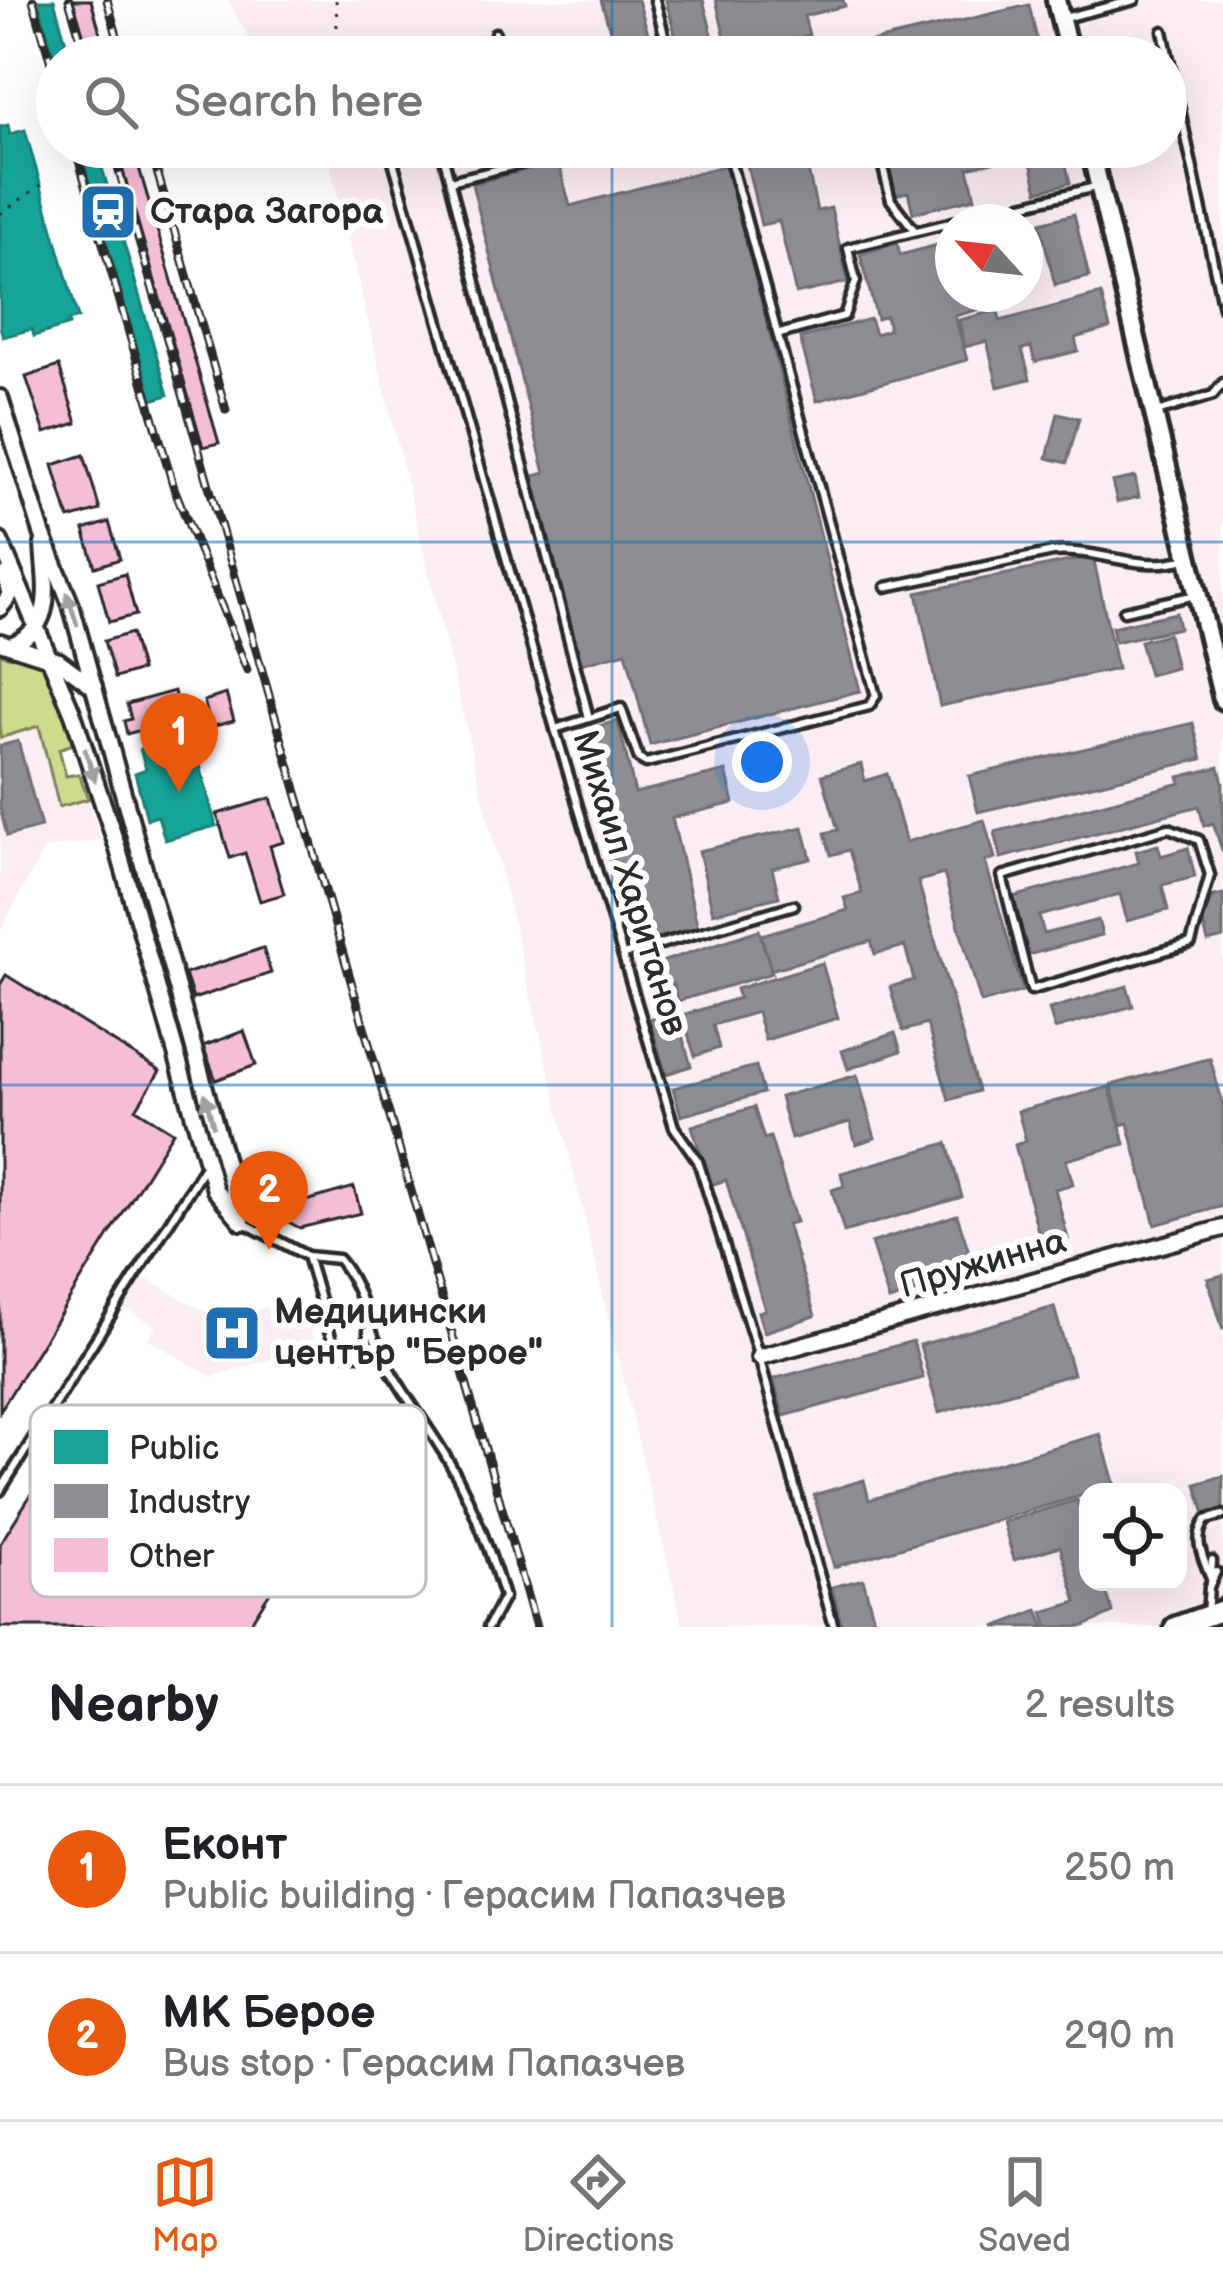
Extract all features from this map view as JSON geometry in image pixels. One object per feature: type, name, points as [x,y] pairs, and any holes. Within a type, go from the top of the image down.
[{"type":"main road","points":[[1175,1627],[1215,1612]]},
{"type":"street","points":[[1057,0],[1065,36]]},
{"type":"street","points":[[1095,168],[1222,693]]},
{"type":"street","points":[[0,398],[42,533],[71,605],[242,1222]]},
{"type":"street","points":[[6,644],[36,630],[45,608],[42,533]]},
{"type":"street","points":[[1,544],[73,714],[215,1190],[242,1222]]},
{"type":"street","points":[[0,608],[10,596],[1,544]]},
{"type":"street","points":[[6,644],[72,668],[94,688]]},
{"type":"street","points":[[116,846],[137,837]]},
{"type":"street","name":"Пружинна","points":[[759,1357],[1223,1228]]},
{"type":"lane","points":[[655,0],[664,36]]},
{"type":"lane","points":[[1061,20],[1136,0]]},
{"type":"lane","points":[[1163,31],[1164,36]]},
{"type":"lane","points":[[1187,142],[1223,308]]},
{"type":"lane","name":"Михаил Хаританов","points":[[394,168],[674,1127],[698,1161],[759,1357],[834,1627]]},
{"type":"lane","points":[[447,168],[589,718]]},
{"type":"lane","points":[[450,181],[503,168]]},
{"type":"lane","points":[[555,729],[621,708],[639,759],[646,764],[874,703],[876,696],[732,168]]},
{"type":"lane","points":[[883,168],[891,200],[915,231]]},
{"type":"lane","points":[[780,334],[844,316],[856,280],[848,248],[1099,186]]},
{"type":"lane","points":[[1154,413],[1213,395],[1223,383]]},
{"type":"lane","points":[[886,587],[1054,552],[1075,550],[1132,564],[1166,565],[1189,558]]},
{"type":"lane","points":[[1124,611],[1198,595]]},
{"type":"lane","points":[[1169,828],[1199,839],[1210,874],[1191,943],[1031,989],[1002,876],[1169,828]]},
{"type":"lane","points":[[1210,874],[1223,872]]},
{"type":"lane","points":[[623,955],[794,905]]},
{"type":"lane","points":[[54,1405],[219,1147]]},
{"type":"lane","points":[[242,1222],[307,1256],[338,1259],[351,1273],[368,1326],[413,1405]]},
{"type":"lane","points":[[307,1256],[332,1340],[344,1353],[359,1354],[368,1341],[368,1326]]},
{"type":"lane","points":[[426,1425],[450,1463],[486,1539],[504,1597],[488,1627]]},
{"type":"lane","points":[[0,1491],[30,1444]]},
{"type":"lane","points":[[1213,1575],[1197,1541],[1198,1531],[1206,1520],[1223,1515]]},
{"type":"lane","points":[[1212,1561],[1215,1612]]},
{"type":"path","points":[[336,0],[338,36]]},
{"type":"path","points":[[0,214],[44,183]]},
{"type":"shaded area","points":[[228,0],[1223,0],[1223,1627],[683,1627],[331,168],[1187,168],[1187,36],[248,36]]},
{"type":"shaded area","points":[[40,726],[59,806],[88,799],[100,840],[44,849],[0,932],[0,738]]},
{"type":"shaded area","name":"Медицински център \"Берое\"","points":[[143,1277],[219,1319],[302,1299],[315,1345],[212,1377],[148,1339],[156,1326],[124,1308]]},
{"type":"green space","points":[[26,653],[46,670],[59,692],[73,744],[59,749],[66,776],[79,774],[88,799],[59,807],[39,726],[0,738],[0,654]]},
{"type":"building: Public","points":[[38,0],[54,0],[64,36],[48,36]]},
{"type":"building: Public","points":[[8,125],[10,134],[25,130],[78,318],[34,336],[32,329],[3,337],[0,326],[0,127]]},
{"type":"building: Public","points":[[85,168],[102,168],[168,395],[152,400]]},
{"type":"building: Public","points":[[192,735],[216,826],[165,840],[158,816],[147,819],[135,773],[146,769],[140,749]]},
{"type":"building: Industry","points":[[601,0],[638,0],[649,36],[612,36]]},
{"type":"building: Industry","points":[[666,0],[703,0],[712,36],[675,36]]},
{"type":"building: Industry","points":[[716,0],[843,0],[845,6],[804,16],[809,35],[805,36],[725,36]]},
{"type":"building: Industry","points":[[1029,5],[1036,36],[897,36]]},
{"type":"building: Industry","points":[[532,168],[560,168],[570,206],[728,168],[860,691],[650,745],[626,652],[577,665],[530,477],[545,473],[472,184]]},
{"type":"building: Industry","points":[[748,168],[808,168],[817,211],[831,208],[848,282],[796,294],[779,221],[761,225]]},
{"type":"building: Industry","points":[[889,168],[968,168],[975,198],[913,213],[908,192],[895,195]]},
{"type":"building: Industry","points":[[1032,168],[1067,168],[1070,183],[1038,191]]},
{"type":"building: Industry","points":[[1074,214],[1089,277],[1055,285],[1043,222]]},
{"type":"building: Industry","points":[[897,243],[900,255],[935,246],[935,312],[970,312],[955,316],[967,360],[817,401],[800,338],[870,319],[875,334],[889,330],[886,316],[877,319],[860,254]]},
{"type":"building: Industry","points":[[1101,294],[1110,328],[1075,338],[1078,351],[1035,362],[1031,347],[1022,349],[1030,379],[998,387],[987,341],[965,347],[959,320],[998,312],[1000,321]]},
{"type":"building: Industry","points":[[1058,413],[1079,418],[1067,463],[1047,458]]},
{"type":"building: Industry","points":[[1135,477],[1139,497],[1117,502],[1112,482]]},
{"type":"building: Industry","points":[[1093,556],[1117,669],[940,706],[917,593]]},
{"type":"building: Industry","points":[[1176,613],[1179,628],[1115,642],[1112,627]]},
{"type":"building: Industry","points":[[1168,634],[1176,668],[1149,675],[1140,641]]},
{"type":"building: Industry","points":[[618,721],[635,793],[726,771],[734,803],[672,818],[698,928],[625,946],[611,890],[620,888],[582,730]]},
{"type":"building: Industry","points":[[1193,723],[1202,759],[978,812],[969,776]]},
{"type":"building: Industry","points":[[18,741],[41,827],[7,836],[0,808],[0,746]]},
{"type":"building: Industry","points":[[861,764],[865,781],[887,774],[906,842],[984,820],[995,858],[985,861],[1023,991],[981,1003],[944,874],[918,881],[978,1091],[949,1100],[927,1024],[903,1031],[890,987],[914,980],[905,946],[875,954],[871,941],[771,970],[761,935],[848,910],[844,898],[862,893],[849,850],[831,855],[825,833],[838,830],[822,775]]},
{"type":"building: Industry","points":[[1219,767],[1223,853],[1213,823],[1204,826],[1199,806],[1001,858],[995,832],[1181,783],[1179,777]]},
{"type":"building: Industry","points":[[803,827],[811,859],[772,868],[779,897],[713,913],[699,851]]},
{"type":"building: Industry","points":[[1158,845],[1161,856],[1188,848],[1195,877],[1162,885],[1168,910],[1127,921],[1120,894],[1039,916],[1044,934],[1098,920],[1102,935],[1028,955],[1013,897],[1139,863],[1136,851]]},
{"type":"building: Industry","points":[[1223,894],[1223,938],[1208,942],[1202,918],[1214,896]]},
{"type":"building: Industry","points":[[759,930],[772,973],[678,1001],[673,984],[658,988],[652,965]]},
{"type":"building: Industry","points":[[822,963],[838,1018],[765,1040],[757,1012],[713,1025],[719,1048],[695,1056],[682,1015],[739,998],[736,989]]},
{"type":"building: Industry","points":[[1127,986],[1133,1006],[1055,1029],[1049,1009]]},
{"type":"building: Industry","points":[[675,1011],[691,1066],[666,1074],[649,1019]]},
{"type":"building: Industry","points":[[895,1033],[901,1051],[848,1069],[842,1051]]},
{"type":"building: Industry","points":[[1210,1058],[1223,1105],[1223,1206],[1155,1225],[1128,1123],[1121,1125],[1111,1085]]},
{"type":"building: Industry","points":[[756,1066],[763,1093],[681,1116],[673,1088]]},
{"type":"building: Industry","points":[[857,1075],[875,1138],[856,1144],[850,1122],[791,1139],[780,1097]]},
{"type":"building: Industry","points":[[1109,1087],[1125,1144],[1066,1160],[1073,1184],[1055,1189],[1068,1239],[1042,1246],[1015,1145],[1026,1141],[1018,1111]]},
{"type":"building: Industry","points":[[754,1107],[764,1139],[770,1137],[796,1222],[787,1224],[815,1316],[764,1332],[758,1312],[765,1310],[726,1180],[710,1185],[692,1126]]},
{"type":"building: Industry","points":[[947,1143],[962,1197],[844,1232],[832,1190],[844,1186],[841,1173]]},
{"type":"building: Industry","points":[[957,1215],[976,1273],[889,1301],[871,1243]]},
{"type":"building: Industry","points":[[1223,1275],[1223,1330],[1208,1279]]},
{"type":"building: Industry","points":[[1054,1307],[1073,1374],[939,1413],[920,1345]]},
{"type":"building: Industry","points":[[913,1341],[923,1378],[784,1416],[773,1379]]},
{"type":"building: Industry","points":[[1100,1434],[1114,1483],[1079,1483],[1079,1496],[834,1567],[814,1495],[864,1480],[869,1500]]},
{"type":"building: Industry","points":[[1223,1476],[1223,1509],[1205,1514],[1196,1484]]},
{"type":"building: Industry","points":[[1077,1500],[1079,1591],[1106,1591],[1113,1613],[1082,1627],[1048,1627],[1043,1612],[1077,1602],[1060,1546],[1014,1560],[1003,1522]]},
{"type":"building: Industry","points":[[863,1579],[875,1623],[842,1627],[832,1587]]},
{"type":"building: Industry","points":[[1038,1610],[1045,1627],[995,1627]]},
{"type":"building: Other","points":[[73,0],[91,0],[101,36],[84,36]]},
{"type":"building: Other","points":[[122,168],[139,168],[219,443],[203,447]]},
{"type":"building: Other","points":[[59,366],[77,423],[45,433],[26,377]]},
{"type":"building: Other","points":[[84,455],[100,510],[69,519],[53,465]]},
{"type":"building: Other","points":[[109,522],[120,559],[95,567],[84,530]]},
{"type":"building: Other","points":[[125,574],[136,615],[109,622],[98,582]]},
{"type":"building: Other","points":[[131,633],[141,670],[115,678],[104,641]]},
{"type":"building: Other","points":[[174,691],[176,700],[183,698],[188,717],[127,734],[124,721],[131,719],[127,704]]},
{"type":"building: Other","points":[[226,694],[234,721],[211,727],[204,701]]},
{"type":"building: Other","points":[[271,798],[284,842],[270,846],[284,894],[260,901],[245,853],[230,858],[217,814]]},
{"type":"building: Other","points":[[263,948],[271,973],[193,999],[185,974]]},
{"type":"building: Other","points":[[6,975],[160,1071],[136,1109],[173,1132],[0,1411],[0,985]]},
{"type":"building: Other","points":[[244,1031],[256,1065],[216,1080],[203,1046]]},
{"type":"building: Other","points":[[263,1179],[306,1201],[354,1187],[361,1213],[300,1228],[248,1202]]},
{"type":"building: Other","points":[[30,1496],[30,1597],[267,1597],[248,1627],[0,1627],[0,1544]]},
{"type":"railway","points":[[33,0],[43,36]]},
{"type":"railway","points":[[69,0],[80,36]]},
{"type":"railway","points":[[107,0],[117,36]]},
{"type":"railway","points":[[81,168],[174,488],[247,670]]},
{"type":"railway","points":[[118,168],[536,1627]]},
{"type":"railway","points":[[156,168],[226,410]]},
{"type":"place","name":"Стара Загора","points":[[108,212]]},
{"type":"place","name":"Еконт","points":[[179,792]]},
{"type":"place","name":"МК Берое","points":[[269,1250]]},
{"type":"place","name":"Медицински център \"Берое\"","points":[[232,1333]]}]
